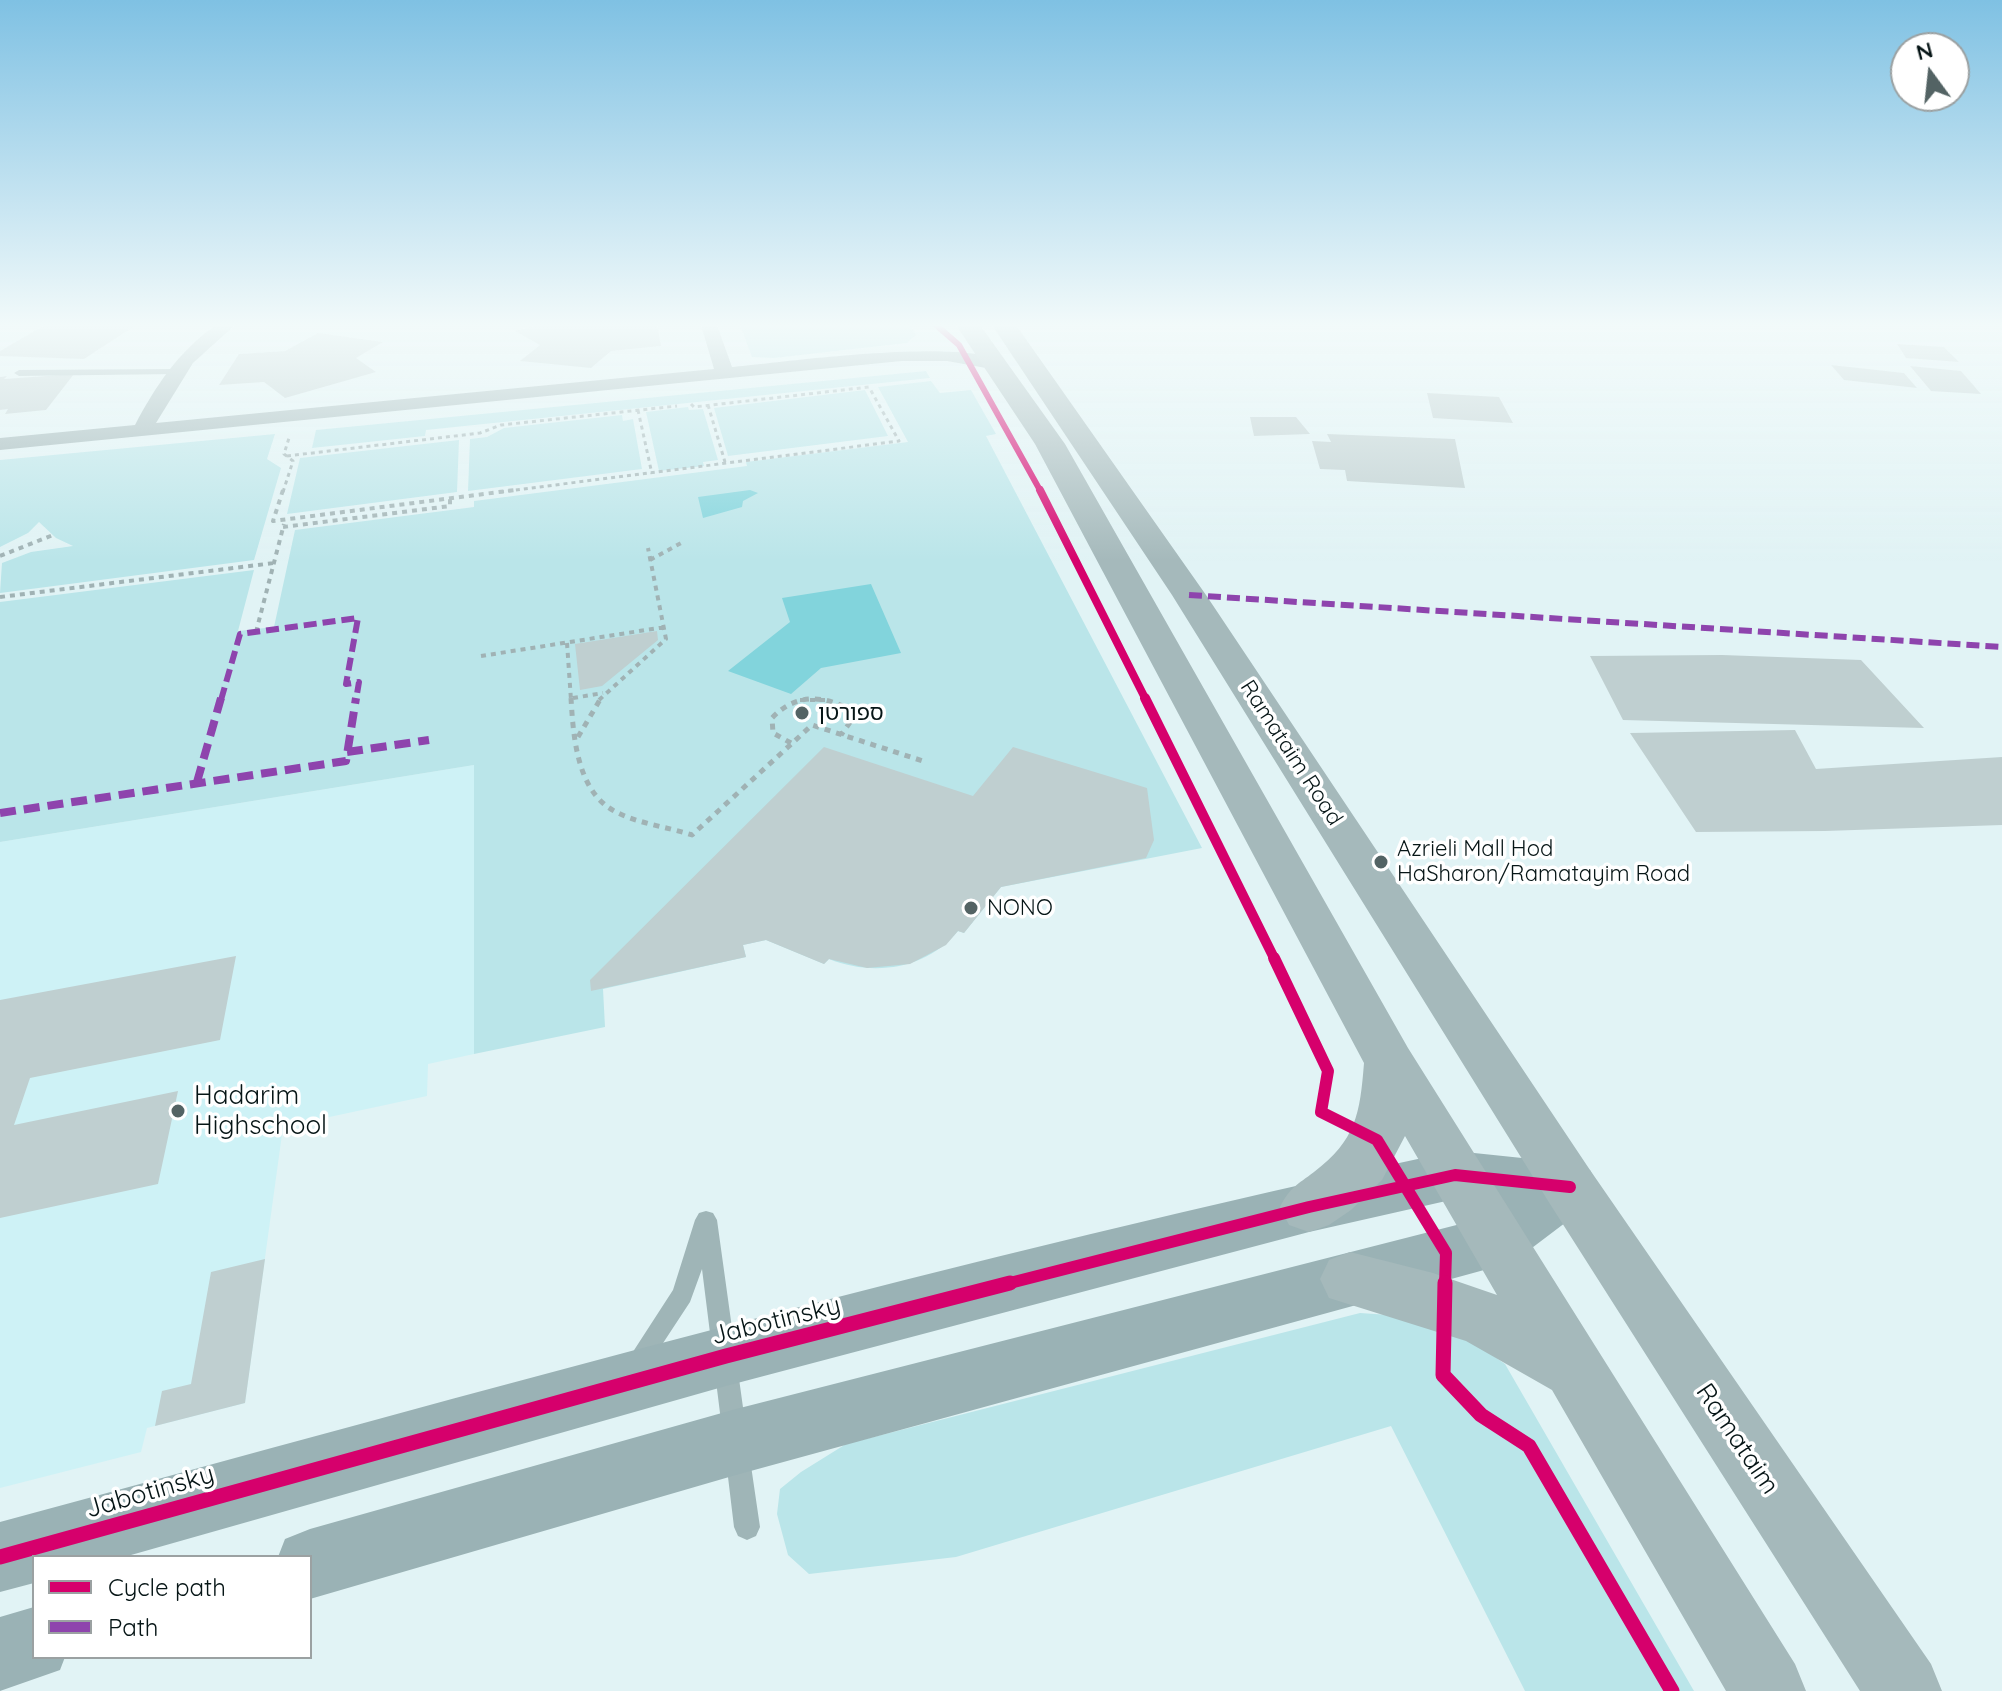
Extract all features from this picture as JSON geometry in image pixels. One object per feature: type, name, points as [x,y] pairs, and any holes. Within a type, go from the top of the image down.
[{"type":"main road","points":[[1023,404],[1050,444],[1390,1063],[1768,1691]]},
{"type":"main road","name":"Ramataim Road","points":[[1058,404],[1189,595],[1570,1187]]},
{"type":"main road","points":[[1309,1207],[1341,1187],[1360,1169],[1377,1140],[1389,1105],[1390,1063]]},
{"type":"main road","name":"Ramataim","points":[[1570,1187],[1904,1691]]},
{"type":"main road","points":[[1350,1279],[1499,1322],[1539,1345],[1576,1375]]},
{"type":"street","points":[[142,431],[157,404]]},
{"type":"street","points":[[0,444],[419,404]]},
{"type":"street","name":"Jabotinsky","points":[[0,1557],[726,1356],[1309,1207],[1455,1175],[1570,1187]]},
{"type":"street","points":[[312,1563],[736,1442],[1495,1241],[1570,1187]]},
{"type":"street","points":[[0,1654],[32,1645]]},
{"type":"lane","points":[[615,1386],[643,1356],[682,1295],[706,1220],[747,1527]]},
{"type":"path","points":[[286,456],[480,433],[501,425],[718,404]]},
{"type":"path","points":[[286,456],[293,461],[273,521],[899,441],[878,404]]},
{"type":"path","points":[[708,405],[725,462]]},
{"type":"path","points":[[638,410],[652,474]]},
{"type":"path","points":[[286,456],[289,437]]},
{"type":"path","points":[[283,527],[450,506],[450,499]]},
{"type":"path","points":[[256,632],[285,520]]},
{"type":"path","points":[[0,556],[53,535]]},
{"type":"path","points":[[650,560],[681,543]]},
{"type":"path","points":[[577,742],[590,709],[666,639],[648,548]]},
{"type":"path","points":[[0,597],[274,563]]},
{"type":"path","points":[[481,656],[665,627]]},
{"type":"path","points":[[567,643],[577,742],[591,790],[605,806],[692,835],[812,725],[926,762]]},
{"type":"path","points":[[573,698],[604,693]]},
{"type":"path","points":[[792,744],[773,733],[772,718],[778,710],[799,700],[824,698],[845,707],[851,721],[841,735]]},
{"type":"shaded area","points":[[586,404],[679,404],[426,430],[425,436],[312,448],[316,430]]},
{"type":"shaded area","points":[[748,404],[872,404],[888,436],[728,456],[714,408]]},
{"type":"shaded area","name":"ספורטן","points":[[887,404],[979,404],[996,434],[986,436],[1202,848],[1001,887],[964,933],[958,931],[931,954],[899,966],[864,968],[829,959],[824,964],[766,940],[743,945],[746,957],[603,989],[605,1027],[474,1054],[474,765],[0,842],[0,602],[254,570],[238,631],[274,627],[295,530],[474,507],[474,501],[908,442]]},
{"type":"shaded area","points":[[688,407],[689,410],[703,409],[718,460],[703,462],[704,466],[659,471],[646,412]]},
{"type":"shaded area","points":[[622,415],[623,421],[633,419],[642,469],[468,491],[470,439],[487,437],[504,428]]},
{"type":"shaded area","points":[[275,434],[267,459],[281,468],[254,560],[0,593],[2,563],[31,552],[73,546],[56,538],[39,522],[28,533],[0,547],[0,460]]},
{"type":"shaded area","points":[[459,440],[457,492],[287,514],[300,458]]},
{"type":"shaded area","name":"Hadarim Highschool","points":[[474,765],[474,1054],[428,1064],[427,1096],[283,1127],[245,1403],[147,1428],[141,1452],[0,1488],[0,842]]},
{"type":"shaded area","points":[[1360,1313],[1404,1316],[1472,1341],[1505,1364],[1694,1691],[1525,1691],[1391,1426],[956,1557],[809,1574],[788,1555],[777,1514],[780,1489],[846,1444]]},
{"type":"water","points":[[750,490],[758,493],[743,501],[742,507],[703,518],[698,497]]},
{"type":"water","points":[[871,584],[901,653],[821,668],[791,694],[728,671],[790,622],[782,598]]},
{"type":"building","points":[[0,404],[51,404],[46,410],[5,414],[8,409],[0,410]]},
{"type":"building","points":[[1430,404],[1503,404],[1513,423],[1433,418]]},
{"type":"building","points":[[1250,417],[1296,417],[1310,434],[1254,436]]},
{"type":"building","points":[[1327,434],[1455,439],[1465,488],[1347,481],[1345,470],[1320,469],[1312,441],[1331,442]]},
{"type":"building","points":[[657,631],[658,640],[602,686],[580,690],[575,644]]},
{"type":"building","points":[[1722,655],[1861,660],[1924,728],[1623,720],[1590,656]]},
{"type":"building","points":[[1795,730],[1816,769],[2002,757],[2002,825],[1696,832],[1630,733]]},
{"type":"building","points":[[824,747],[973,796],[1013,747],[1147,788],[1154,840],[1146,858],[1001,887],[964,933],[958,931],[946,945],[910,964],[867,968],[829,959],[824,964],[766,940],[743,945],[746,957],[591,991],[590,980]]},
{"type":"building","points":[[236,956],[220,1040],[30,1078],[14,1125],[178,1091],[158,1184],[0,1218],[0,1000]]},
{"type":"building","points":[[265,1259],[245,1403],[155,1426],[162,1391],[191,1384],[211,1272]]},
{"type":"marked path","points":[[1189,595],[2002,647]]},
{"type":"marked path","points":[[0,813],[346,761],[359,682],[346,684],[358,618],[240,634],[197,782]]},
{"type":"marked path","points":[[347,752],[429,740]]},
{"type":"cycle path","points":[[993,404],[1020,451],[1251,909],[1328,1071],[1321,1112],[1377,1140],[1446,1253],[1443,1375],[1481,1415],[1529,1446],[1672,1691]]},
{"type":"cycle path","points":[[0,1557],[726,1356],[1309,1207],[1455,1175],[1570,1187]]},
{"type":"place","name":"ספורטן","points":[[802,713]]},
{"type":"place","name":"Azrieli Mall Hod HaSharon/Ramatayim Road","points":[[1381,862]]},
{"type":"place","name":"NONO","points":[[971,908]]},
{"type":"place","name":"Hadarim Highschool","points":[[178,1111]]}]
